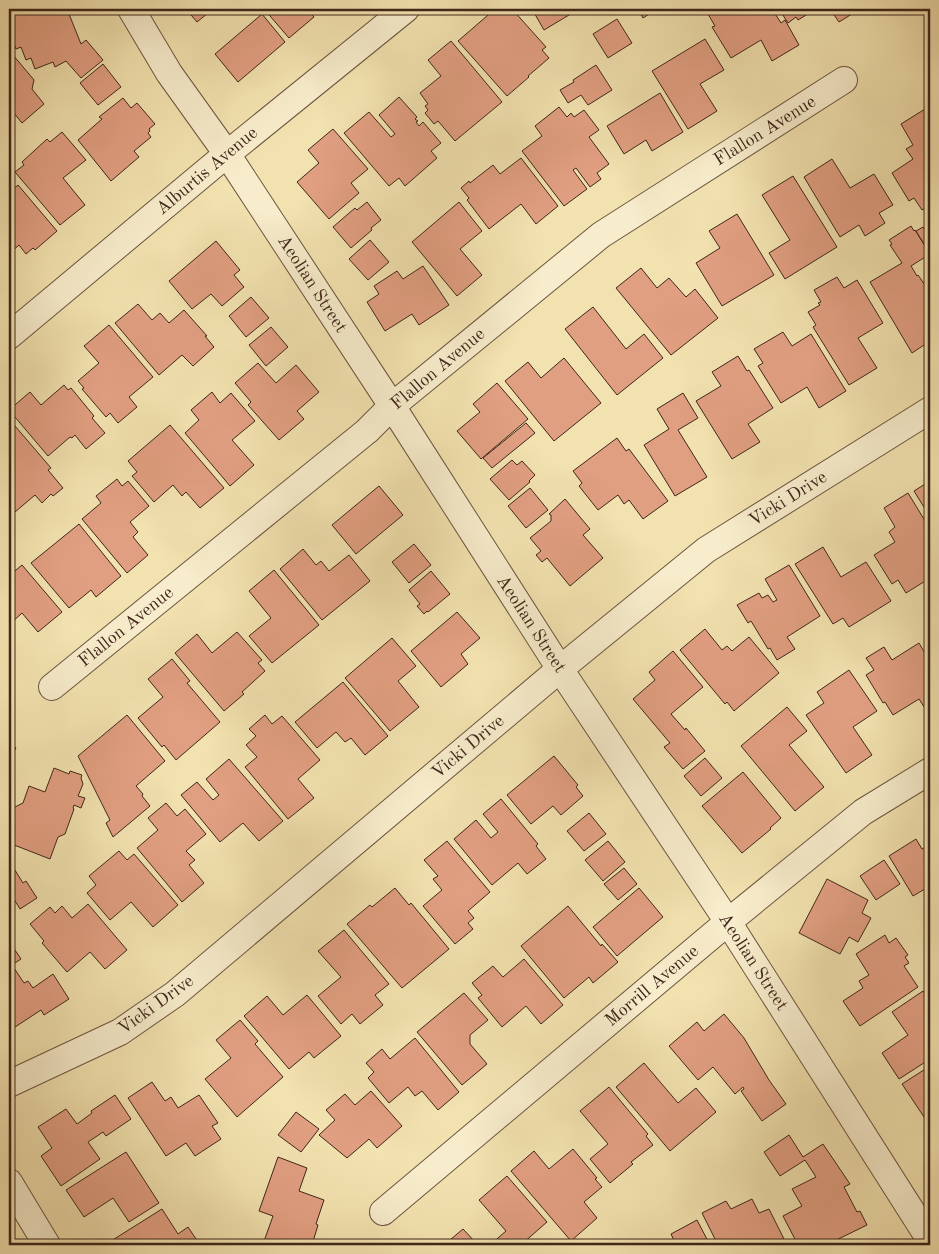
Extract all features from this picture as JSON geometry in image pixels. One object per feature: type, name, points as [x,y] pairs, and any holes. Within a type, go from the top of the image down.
[{"type":"street","name":"Aeolian Street","points":[[131,9],[169,72],[227,154],[392,406],[560,669],[728,922],[930,1240]]},
{"type":"street","name":"Alburtis Avenue","points":[[9,336],[227,154],[406,9]]},
{"type":"street","name":"Flallon Avenue","points":[[52,687],[367,431],[392,406],[601,235],[844,80]]},
{"type":"street","name":"Vicki Drive","points":[[9,1084],[120,1032],[175,994],[560,669],[706,550],[930,410]]},
{"type":"street","name":"Morrill Avenue","points":[[383,1212],[728,922],[863,812],[930,771]]},
{"type":"street","points":[[9,1182],[47,1245]]},
{"type":"building","points":[[17,9],[67,9],[81,44],[86,40],[103,60],[81,78],[66,61],[55,67],[53,62],[35,69],[31,58],[26,60],[21,47],[16,49],[9,30],[9,12]]},
{"type":"building","points":[[186,9],[213,9],[197,22]]},
{"type":"building","points":[[264,9],[307,9],[314,17],[289,38]]},
{"type":"building","points":[[495,9],[512,9],[546,47],[542,50],[549,58],[507,96],[458,41]]},
{"type":"building","points":[[532,9],[579,9],[544,30]]},
{"type":"building","points":[[638,9],[657,9],[643,18]]},
{"type":"building","points":[[705,9],[772,9],[781,23],[785,20],[799,45],[772,61],[761,40],[731,58],[712,27],[715,26]]},
{"type":"building","points":[[779,9],[816,9],[798,20],[796,17],[788,23]]},
{"type":"building","points":[[830,9],[860,9],[839,22]]},
{"type":"building","points":[[262,14],[285,42],[238,82],[215,54]]},
{"type":"building","points":[[617,19],[632,43],[608,58],[593,34]]},
{"type":"building","points":[[705,39],[724,70],[700,84],[717,111],[688,129],[652,71]]},
{"type":"building","points":[[451,41],[502,102],[455,141],[438,121],[434,124],[425,113],[428,110],[425,106],[428,104],[420,93],[441,76],[428,60]]},
{"type":"building","points":[[13,55],[34,80],[32,89],[44,104],[22,123],[9,107],[9,58]]},
{"type":"building","points":[[103,64],[121,87],[98,105],[80,83]]},
{"type":"building","points":[[596,65],[612,90],[588,105],[581,95],[568,103],[560,90]]},
{"type":"building","points":[[660,93],[683,132],[652,151],[646,140],[624,154],[607,126]]},
{"type":"building","points":[[399,97],[417,117],[415,119],[418,121],[416,122],[419,126],[423,122],[441,143],[431,151],[437,158],[405,186],[399,178],[389,186],[344,133],[369,112],[391,137],[395,134],[379,115]]},
{"type":"building","points":[[123,98],[131,108],[137,103],[155,124],[149,129],[148,133],[151,137],[134,151],[139,157],[111,181],[78,140],[102,119],[99,117]]},
{"type":"building","points":[[559,107],[567,117],[571,113],[574,117],[584,110],[599,130],[589,137],[609,164],[597,173],[601,179],[590,187],[576,168],[573,170],[587,189],[564,206],[522,151],[542,136],[535,126]]},
{"type":"building","points":[[925,109],[930,118],[930,205],[922,210],[914,198],[909,201],[892,173],[913,159],[906,149],[913,145],[901,124]]},
{"type":"building","points":[[333,129],[368,169],[351,183],[359,193],[329,219],[297,182],[319,163],[308,150]]},
{"type":"building","points":[[62,132],[86,160],[63,178],[85,205],[60,225],[15,172],[24,165],[22,162],[47,139],[50,142]]},
{"type":"building","points":[[521,158],[558,206],[536,224],[521,204],[489,229],[467,200],[469,198],[461,188],[493,165],[500,174]]},
{"type":"building","points":[[832,159],[850,188],[874,174],[893,205],[879,213],[885,223],[865,236],[859,225],[840,237],[804,177]]},
{"type":"building","points":[[793,176],[837,247],[785,279],[769,253],[790,240],[762,195]]},
{"type":"building","points":[[18,185],[57,231],[35,250],[33,248],[26,254],[19,245],[9,254],[9,193]]},
{"type":"building","points":[[367,202],[381,220],[351,248],[333,227],[355,208],[357,210]]},
{"type":"building","points":[[459,202],[482,231],[460,249],[482,275],[457,296],[412,242]]},
{"type":"building","points":[[737,214],[774,275],[722,306],[696,263],[720,248],[709,231]]},
{"type":"building","points":[[911,226],[930,254],[911,266],[927,288],[930,286],[930,341],[912,353],[870,282],[902,263],[890,245],[892,244],[889,240]]},
{"type":"building","points":[[923,227],[930,236],[930,245],[926,247],[916,231]]},
{"type":"building","points":[[370,240],[389,262],[368,280],[349,259]]},
{"type":"building","points":[[216,241],[240,270],[234,275],[244,287],[222,306],[211,294],[192,309],[169,281]]},
{"type":"building","points":[[423,266],[449,305],[419,325],[412,314],[385,331],[367,302],[379,294],[374,286],[397,271],[403,279]]},
{"type":"building","points":[[641,268],[657,288],[669,278],[686,297],[695,289],[718,318],[671,355],[616,288]]},
{"type":"building","points":[[837,277],[844,288],[857,280],[883,323],[858,338],[877,368],[849,385],[813,327],[816,325],[808,312],[820,305],[818,303],[821,302],[814,290]]},
{"type":"building","points":[[251,297],[269,318],[246,337],[229,316]]},
{"type":"building","points":[[138,304],[152,320],[160,313],[169,323],[184,310],[214,347],[193,366],[182,355],[159,375],[115,323]]},
{"type":"building","points":[[593,307],[626,349],[644,334],[663,358],[617,395],[565,329]]},
{"type":"building","points":[[109,325],[153,377],[129,397],[137,407],[118,423],[110,413],[106,417],[82,389],[84,388],[78,381],[99,363],[84,346]]},
{"type":"building","points":[[271,327],[288,347],[266,366],[249,345]]},
{"type":"building","points":[[783,332],[792,346],[811,334],[846,391],[819,408],[807,387],[781,403],[758,366],[763,363],[754,349]]},
{"type":"building","points":[[738,356],[773,408],[748,424],[760,442],[732,459],[696,401],[721,386],[712,372]]},
{"type":"building","points":[[564,358],[601,403],[554,441],[505,381],[528,362],[541,378]]},
{"type":"building","points":[[258,363],[276,383],[296,365],[319,392],[297,411],[304,419],[279,440],[248,405],[251,402],[235,383]]},
{"type":"building","points":[[497,383],[528,419],[481,459],[457,431],[480,412],[473,404]]},
{"type":"building","points":[[64,385],[68,390],[71,388],[105,433],[86,449],[75,435],[72,438],[70,437],[48,456],[9,410],[30,392],[41,405]]},
{"type":"building","points":[[212,392],[220,403],[231,393],[255,421],[232,440],[254,465],[230,486],[185,433],[199,420],[191,410]]},
{"type":"building","points":[[683,393],[698,418],[678,430],[707,477],[675,496],[644,445],[669,429],[657,409]]},
{"type":"building","points":[[9,419],[51,468],[48,470],[63,488],[53,496],[51,494],[42,503],[35,495],[15,512],[9,504]]},
{"type":"building","points":[[526,423],[535,433],[492,468],[483,458]]},
{"type":"building","points":[[170,425],[224,488],[200,508],[186,492],[182,496],[173,485],[154,502],[132,476],[137,472],[128,461]]},
{"type":"building","points":[[617,438],[626,451],[629,449],[668,501],[643,519],[629,500],[624,504],[618,495],[598,510],[579,486],[582,483],[573,471]]},
{"type":"building","points":[[512,460],[517,465],[522,461],[535,475],[530,482],[509,500],[490,479]]},
{"type":"building","points":[[117,479],[122,486],[128,481],[149,506],[130,522],[138,532],[133,537],[148,555],[127,573],[82,519],[101,503],[96,496]]},
{"type":"building","points":[[930,481],[930,517],[914,491]]},
{"type":"building","points":[[379,486],[403,515],[356,554],[332,525]]},
{"type":"building","points":[[530,488],[548,510],[526,528],[508,506]]},
{"type":"building","points":[[908,493],[930,529],[930,561],[924,564],[930,574],[930,578],[906,593],[898,580],[892,584],[874,555],[895,542],[889,532],[895,527],[884,508]]},
{"type":"building","points":[[565,499],[590,529],[583,535],[603,558],[570,586],[547,558],[542,562],[536,555],[541,551],[530,538],[551,521],[551,515],[549,514]]},
{"type":"building","points":[[79,524],[121,576],[96,597],[91,590],[69,608],[31,563]]},
{"type":"building","points":[[414,544],[431,565],[409,583],[392,562]]},
{"type":"building","points":[[823,547],[841,577],[866,562],[891,601],[849,627],[843,618],[833,624],[795,564]]},
{"type":"building","points":[[303,549],[316,565],[321,561],[329,571],[349,555],[370,581],[322,620],[280,569]]},
{"type":"building","points":[[22,565],[62,612],[38,632],[22,613],[9,625],[9,576]]},
{"type":"building","points":[[789,565],[820,616],[787,637],[795,649],[777,660],[751,621],[748,623],[737,605],[759,593],[762,598],[768,595],[773,602],[777,600],[765,579]]},
{"type":"building","points":[[274,570],[319,625],[272,663],[249,636],[271,618],[249,591]]},
{"type":"building","points":[[431,571],[450,594],[424,614],[417,606],[420,604],[409,590]]},
{"type":"building","points":[[457,612],[480,638],[461,654],[468,664],[441,687],[411,651]]},
{"type":"building","points":[[705,629],[722,650],[727,646],[732,651],[749,637],[779,673],[734,711],[727,702],[725,704],[680,650]]},
{"type":"building","points":[[237,632],[262,660],[258,663],[265,671],[242,692],[244,694],[224,711],[175,653],[197,634],[212,653]]},
{"type":"building","points":[[392,638],[416,666],[398,681],[419,707],[390,731],[345,678]]},
{"type":"building","points":[[919,643],[930,662],[930,716],[919,699],[893,715],[885,702],[883,703],[866,675],[874,670],[866,658],[884,647],[892,660]]},
{"type":"building","points":[[673,651],[703,687],[671,714],[685,730],[686,728],[705,751],[683,769],[664,747],[670,743],[633,699],[655,680],[649,672]]},
{"type":"building","points":[[172,659],[190,681],[187,683],[220,722],[176,760],[164,745],[162,747],[138,718],[163,697],[148,679]]},
{"type":"building","points":[[849,670],[877,711],[853,727],[872,755],[846,773],[806,715],[824,703],[817,692]]},
{"type":"building","points":[[343,682],[388,736],[365,755],[351,738],[345,742],[336,732],[317,748],[295,722]]},
{"type":"building","points":[[787,707],[807,731],[789,745],[824,787],[795,811],[741,746]]},
{"type":"building","points":[[127,715],[165,761],[136,786],[150,806],[113,837],[106,823],[110,820],[78,756]]},
{"type":"building","points":[[265,715],[272,724],[282,716],[320,760],[298,779],[314,798],[288,819],[245,767],[257,757],[246,745],[256,736],[249,729]]},
{"type":"building","points":[[9,743],[16,748],[9,760]]},
{"type":"building","points":[[554,756],[578,785],[576,787],[583,796],[561,815],[553,806],[531,824],[507,795]]},
{"type":"building","points":[[705,758],[722,778],[701,796],[684,776]]},
{"type":"building","points":[[229,759],[283,821],[259,841],[243,823],[220,842],[181,795],[197,782],[213,800],[219,795],[206,779]]},
{"type":"building","points":[[54,768],[69,774],[70,771],[82,775],[83,784],[78,796],[85,798],[81,808],[74,805],[65,834],[58,837],[50,859],[9,843],[9,805],[15,807],[23,803],[29,786],[45,792]]},
{"type":"building","points":[[743,772],[781,818],[771,829],[742,853],[702,806]]},
{"type":"building","points":[[501,799],[538,844],[536,846],[546,859],[527,874],[518,863],[492,885],[454,839],[476,820],[491,838],[498,832],[483,814]]},
{"type":"building","points":[[166,803],[177,816],[185,809],[206,834],[186,851],[195,860],[189,865],[204,883],[182,902],[137,848],[158,830],[148,818]]},
{"type":"building","points":[[589,813],[606,834],[584,851],[567,831]]},
{"type":"building","points":[[916,839],[922,849],[930,844],[930,886],[913,896],[889,856]]},
{"type":"building","points":[[447,841],[490,892],[468,911],[474,918],[468,923],[473,929],[455,944],[423,906],[442,890],[433,879],[438,876],[424,860]]},
{"type":"building","points":[[608,841],[625,862],[603,881],[585,860]]},
{"type":"building","points":[[119,851],[127,860],[134,854],[178,905],[153,927],[131,902],[110,920],[87,893],[96,885],[89,876]]},
{"type":"building","points":[[884,860],[900,884],[876,900],[860,876]]},
{"type":"building","points":[[9,866],[11,869],[13,867],[23,883],[26,881],[37,898],[20,909],[9,891]]},
{"type":"building","points":[[624,868],[637,884],[618,900],[604,884]]},
{"type":"building","points":[[827,879],[868,900],[862,913],[871,918],[858,942],[849,937],[840,954],[799,933]]},
{"type":"building","points":[[395,888],[409,905],[411,903],[449,949],[402,988],[347,924]]},
{"type":"building","points":[[639,888],[663,917],[617,956],[593,927]]},
{"type":"building","points":[[88,904],[127,950],[105,969],[90,952],[67,972],[42,943],[44,941],[30,924],[50,907],[55,913],[62,906],[72,918]]},
{"type":"building","points":[[568,906],[601,946],[602,944],[618,962],[593,983],[589,977],[564,998],[521,946]]},
{"type":"building","points":[[344,930],[389,984],[375,995],[383,1005],[360,1024],[352,1014],[341,1024],[318,996],[341,977],[318,951]]},
{"type":"building","points":[[885,935],[889,943],[896,938],[908,955],[905,957],[909,963],[904,966],[918,987],[860,1026],[843,1001],[863,988],[859,981],[869,975],[856,954]]},
{"type":"building","points":[[9,939],[14,946],[9,950]]},
{"type":"building","points":[[15,950],[21,959],[12,965],[24,983],[28,981],[33,988],[53,974],[69,999],[44,1015],[41,1010],[9,1031],[9,955]]},
{"type":"building","points":[[524,959],[563,1005],[541,1024],[526,1006],[502,1027],[478,998],[482,995],[472,983],[493,966],[503,977]]},
{"type":"building","points":[[923,991],[925,994],[930,991],[930,1059],[899,1079],[882,1053],[908,1035],[892,1012]]},
{"type":"building","points":[[464,993],[488,1020],[470,1035],[470,1044],[487,1064],[462,1085],[417,1032]]},
{"type":"building","points":[[307,995],[341,1036],[314,1058],[309,1052],[289,1069],[244,1016],[267,996],[283,1015]]},
{"type":"building","points":[[724,1014],[744,1038],[786,1104],[762,1121],[741,1091],[744,1089],[743,1087],[735,1094],[713,1067],[698,1080],[669,1046],[697,1022],[704,1031]]},
{"type":"building","points":[[240,1020],[258,1041],[255,1044],[283,1077],[237,1117],[205,1079],[231,1058],[216,1040]]},
{"type":"building","points":[[415,1038],[459,1092],[438,1110],[422,1091],[415,1096],[408,1087],[389,1103],[368,1078],[374,1072],[366,1063],[382,1049],[390,1059]]},
{"type":"building","points":[[644,1063],[678,1103],[696,1088],[716,1112],[670,1151],[616,1087]]},
{"type":"building","points":[[930,1066],[930,1126],[902,1084]]},
{"type":"building","points":[[152,1082],[165,1101],[171,1097],[178,1108],[199,1095],[218,1123],[212,1126],[221,1139],[195,1156],[186,1143],[166,1156],[128,1098]]},
{"type":"building","points":[[609,1087],[648,1134],[646,1136],[653,1145],[631,1162],[633,1164],[610,1183],[590,1159],[608,1144],[580,1111]]},
{"type":"building","points":[[371,1091],[402,1126],[377,1148],[369,1139],[347,1158],[319,1135],[335,1120],[326,1110],[345,1094],[355,1105]]},
{"type":"building","points":[[115,1095],[131,1119],[106,1136],[103,1132],[88,1142],[100,1159],[61,1186],[41,1156],[52,1148],[38,1127],[66,1109],[77,1124],[92,1113],[91,1111]]},
{"type":"building","points":[[296,1112],[319,1129],[301,1152],[278,1135]]},
{"type":"building","points":[[789,1135],[803,1157],[823,1144],[850,1184],[844,1187],[857,1212],[860,1211],[867,1225],[826,1245],[798,1245],[783,1216],[802,1206],[792,1189],[816,1177],[805,1160],[780,1176],[764,1152]]},
{"type":"building","points":[[573,1149],[602,1187],[584,1202],[597,1218],[571,1241],[511,1171],[534,1151],[549,1169]]},
{"type":"building","points":[[126,1152],[159,1203],[129,1222],[113,1198],[84,1217],[66,1190]]},
{"type":"building","points":[[278,1157],[307,1168],[299,1191],[324,1200],[316,1224],[318,1225],[312,1245],[263,1244],[273,1216],[259,1211]]},
{"type":"building","points":[[507,1176],[547,1222],[523,1243],[525,1245],[490,1245],[506,1231],[479,1200]]},
{"type":"building","points":[[752,1199],[759,1213],[769,1209],[787,1245],[745,1245],[744,1243],[740,1245],[718,1245],[702,1213],[726,1201],[731,1209]]},
{"type":"building","points":[[162,1209],[178,1234],[188,1227],[200,1245],[114,1245],[111,1241]]},
{"type":"building","points":[[697,1220],[710,1245],[676,1245],[671,1234]]},
{"type":"building","points":[[463,1229],[478,1245],[444,1245]]}]
